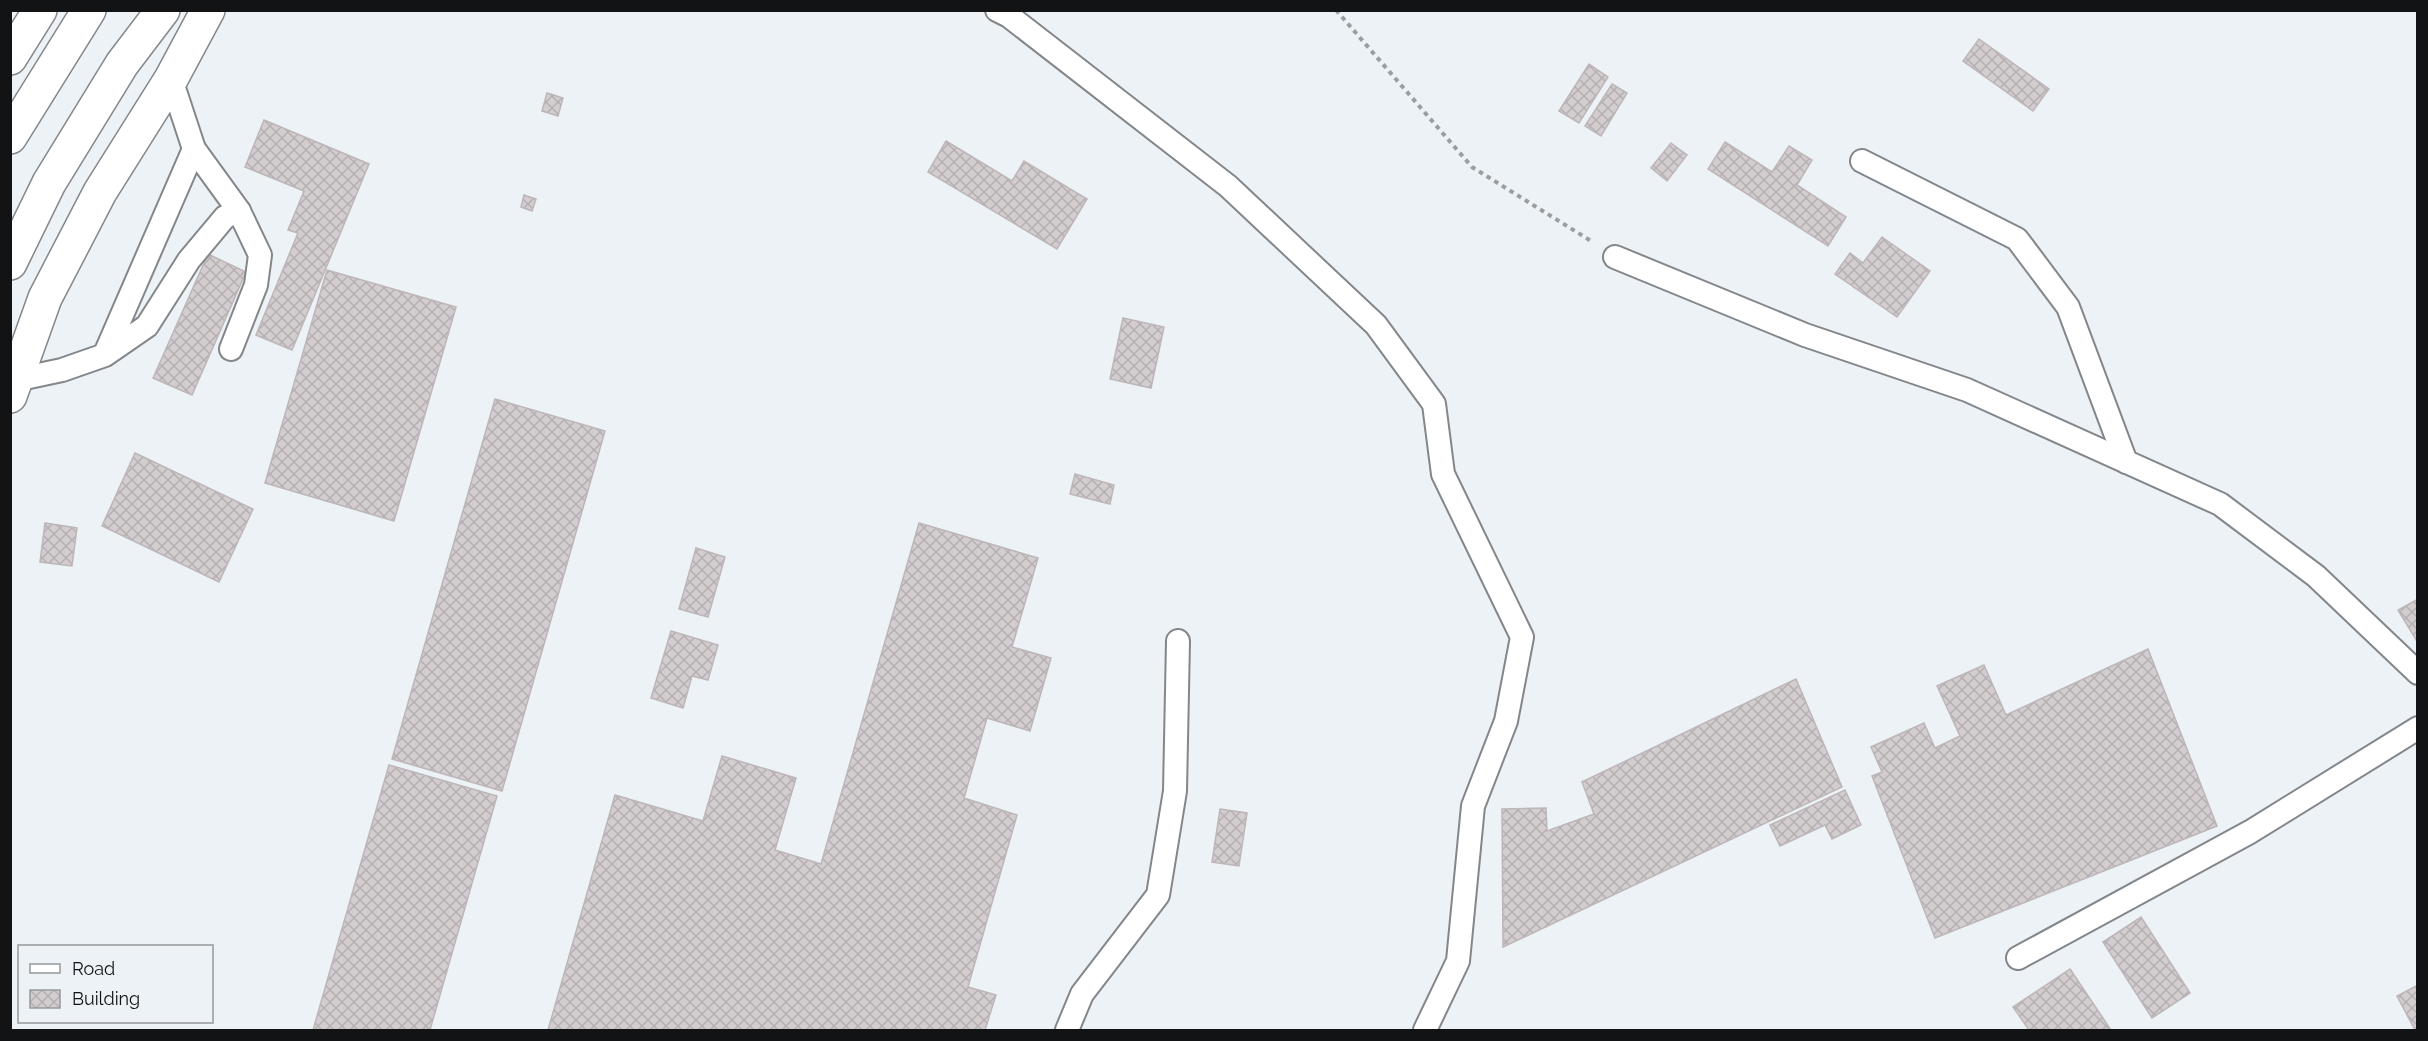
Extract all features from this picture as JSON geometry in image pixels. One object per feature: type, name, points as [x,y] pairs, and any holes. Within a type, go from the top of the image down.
[{"type":"main road","points":[[10,58],[40,10]]},
{"type":"main road","points":[[10,263],[49,183],[122,64],[163,10]]},
{"type":"main road","points":[[13,388],[45,298],[99,192],[171,80],[208,10]]},
{"type":"main road","points":[[10,137],[84,17]]},
{"type":"lane","points":[[997,10],[1009,16],[1228,186],[1376,325],[1434,404],[1443,474],[1522,637],[1506,721],[1473,806],[1458,961],[1425,1030]]},
{"type":"lane","points":[[171,80],[194,149],[239,211],[260,255],[256,285],[231,349]]},
{"type":"lane","points":[[105,355],[194,149]]},
{"type":"lane","points":[[1862,161],[2017,239],[2068,307],[2126,462]]},
{"type":"lane","points":[[13,388],[105,355],[147,326],[189,260],[225,217],[239,211]]},
{"type":"lane","points":[[1615,257],[1805,335],[1967,390],[2220,504],[2316,576],[2418,673]]},
{"type":"lane","points":[[1067,1030],[1082,994],[1158,895],[1176,791],[1178,641]]},
{"type":"lane","points":[[2018,958],[2250,832],[2418,729]]},
{"type":"path","points":[[1336,10],[1472,167],[1615,257]]},
{"type":"building","points":[[1979,39],[2049,89],[2033,111],[1963,61]]},
{"type":"building","points":[[1589,64],[1608,77],[1579,123],[1559,111]]},
{"type":"building","points":[[1612,84],[1627,93],[1601,136],[1585,126]]},
{"type":"building","points":[[547,93],[563,98],[558,116],[542,111]]},
{"type":"building","points":[[264,120],[369,164],[292,350],[256,335],[298,233],[288,230],[304,191],[245,167]]},
{"type":"building","points":[[946,141],[1012,181],[1024,161],[1087,199],[1057,249],[928,172]]},
{"type":"building","points":[[1725,142],[1772,172],[1789,146],[1812,160],[1797,185],[1846,217],[1828,246],[1708,169]]},
{"type":"building","points":[[1671,143],[1687,155],[1667,181],[1651,168]]},
{"type":"building","points":[[524,195],[536,199],[532,211],[521,207]]},
{"type":"building","points":[[1882,237],[1930,271],[1897,317],[1835,274],[1850,253],[1863,263]]},
{"type":"building","points":[[208,254],[246,272],[192,395],[153,378]]},
{"type":"building","points":[[327,270],[456,307],[394,521],[265,483]]},
{"type":"building","points":[[1123,318],[1164,327],[1151,388],[1110,379]]},
{"type":"building","points":[[495,399],[605,431],[502,791],[392,759]]},
{"type":"building","points":[[135,453],[253,509],[219,582],[102,526]]},
{"type":"building","points":[[1075,474],[1114,485],[1110,504],[1070,494]]},
{"type":"building","points":[[45,523],[77,528],[72,566],[40,562]]},
{"type":"building","points":[[919,523],[1038,558],[1012,647],[1051,658],[1030,731],[987,718],[964,798],[1017,815],[968,987],[996,995],[985,1030],[548,1030],[615,795],[703,821],[722,756],[796,778],[775,850],[821,864]]},
{"type":"building","points":[[696,548],[725,557],[708,617],[679,609]]},
{"type":"building","points":[[2418,599],[2418,643],[2398,610]]},
{"type":"building","points":[[671,631],[718,645],[708,680],[692,676],[683,708],[651,698]]},
{"type":"building","points":[[2148,649],[2217,826],[1935,938],[1872,776],[1882,772],[1871,747],[1924,723],[1935,748],[1960,736],[1937,686],[1984,665],[2006,715]]},
{"type":"building","points":[[1796,679],[1842,787],[1503,947],[1502,809],[1546,808],[1547,831],[1594,814],[1582,782]]},
{"type":"building","points":[[389,765],[497,796],[430,1030],[313,1030]]},
{"type":"building","points":[[1845,790],[1861,825],[1832,839],[1825,825],[1780,846],[1770,825]]},
{"type":"building","points":[[1220,809],[1247,813],[1239,866],[1212,862]]},
{"type":"building","points":[[2141,917],[2190,993],[2152,1018],[2103,942]]},
{"type":"building","points":[[2070,969],[2111,1030],[2029,1030],[2013,1007]]},
{"type":"building","points":[[2418,985],[2418,1030],[2415,1030],[2397,996]]}]
